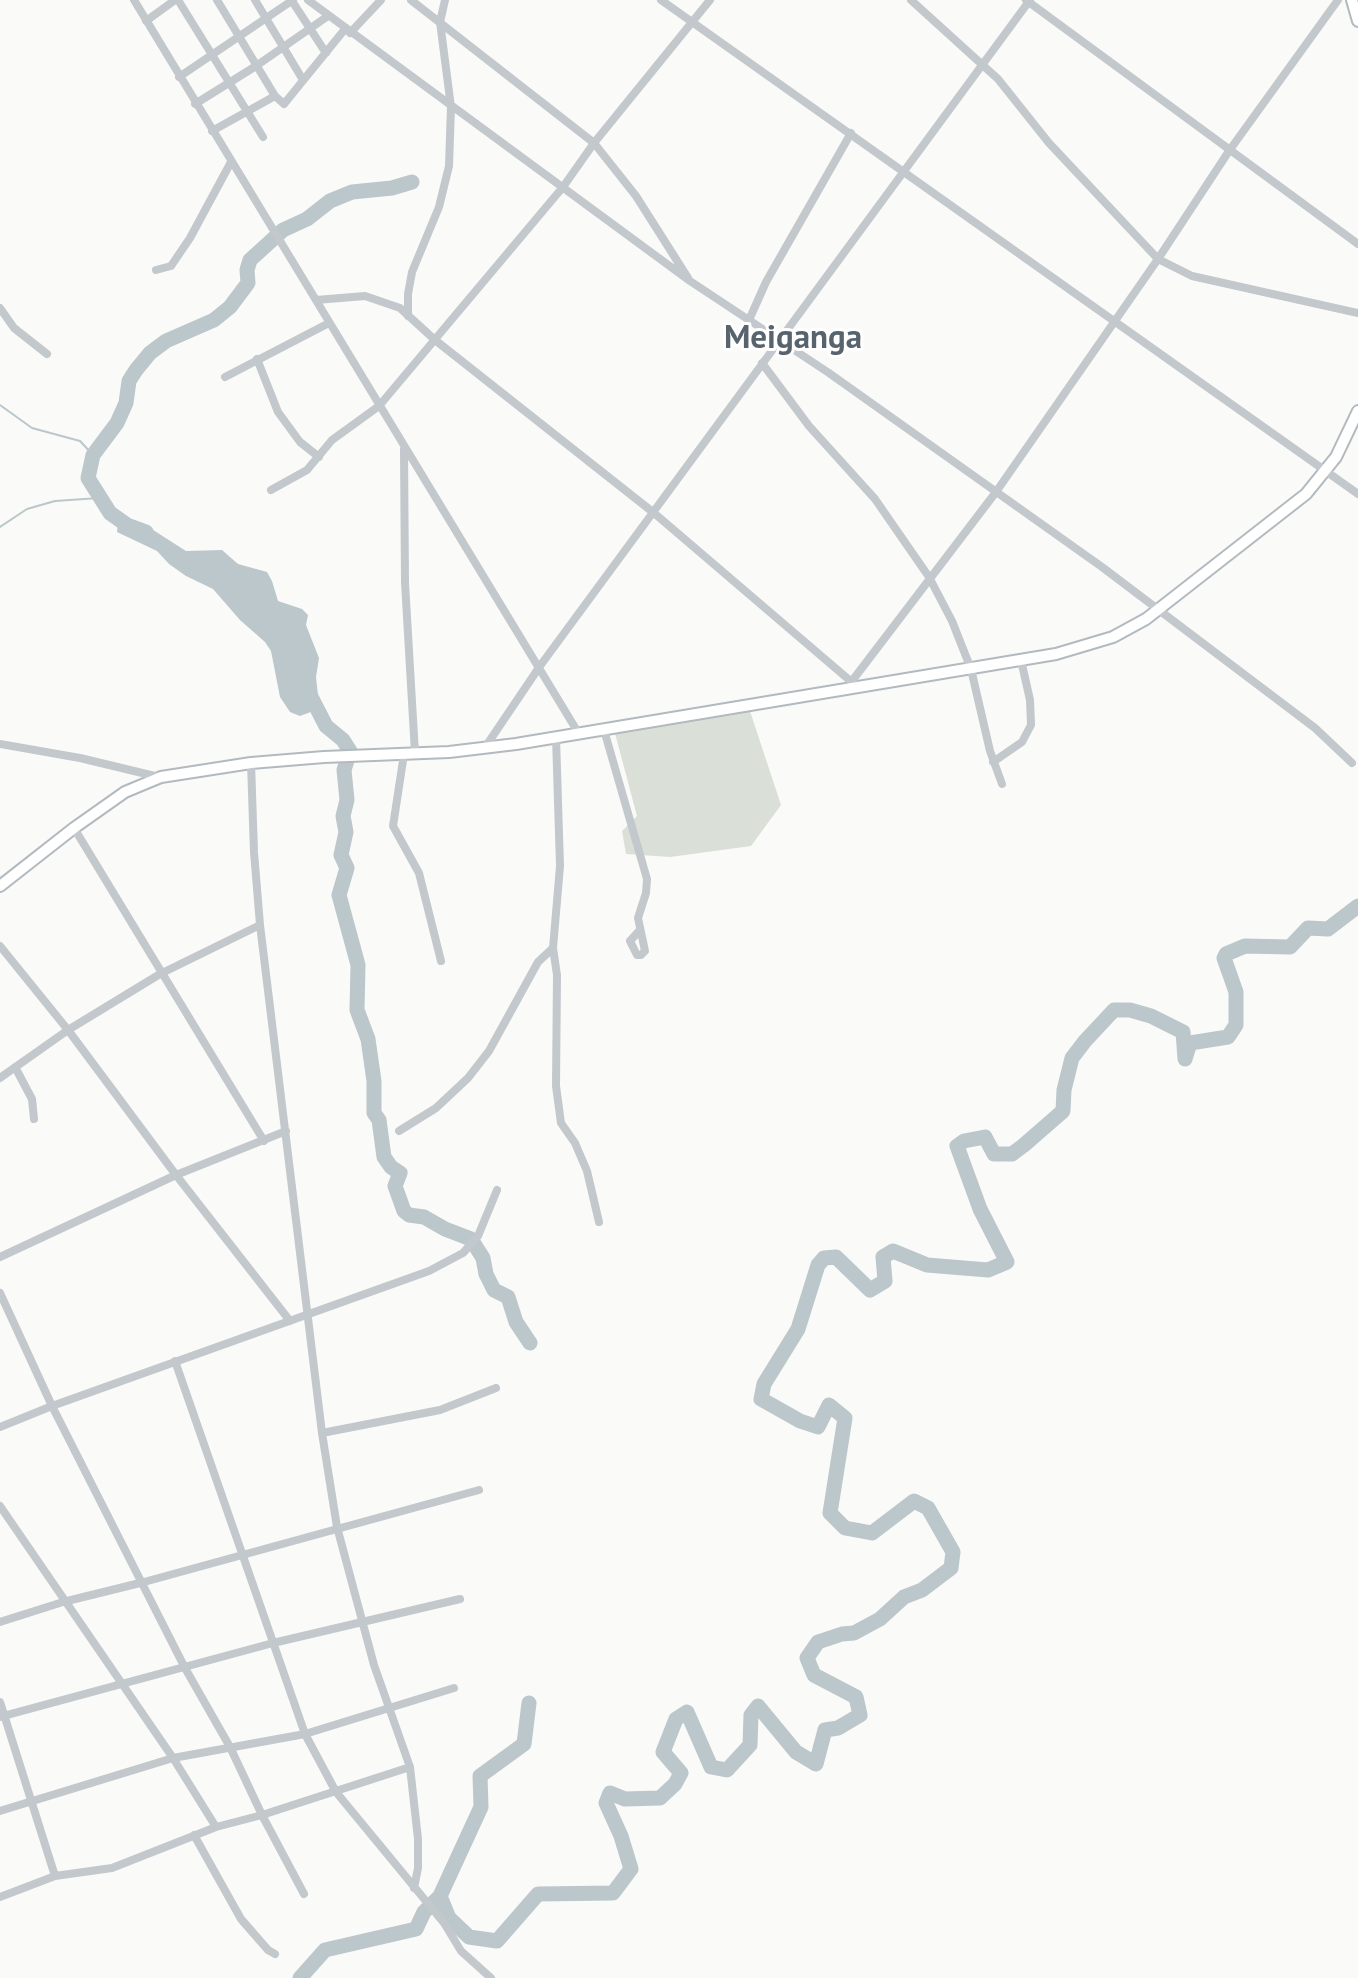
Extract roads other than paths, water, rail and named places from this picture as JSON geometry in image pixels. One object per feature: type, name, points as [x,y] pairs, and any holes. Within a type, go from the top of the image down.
[{"type":"street","points":[[134,0],[379,406],[540,666],[579,734]]},
{"type":"street","points":[[146,21],[177,0],[263,137]]},
{"type":"street","points":[[217,0],[275,96],[284,104],[326,53],[381,0]]},
{"type":"street","points":[[255,0],[303,80]]},
{"type":"street","points":[[179,77],[293,0],[326,53]]},
{"type":"street","points":[[308,0],[690,281],[779,340],[996,492],[1158,610],[1315,728],[1352,763]]},
{"type":"street","points":[[411,0],[594,143],[636,196],[690,281]]},
{"type":"street","points":[[408,316],[408,294],[412,272],[439,207],[449,166],[451,107],[440,21],[445,0]]},
{"type":"street","points":[[662,0],[1358,494]]},
{"type":"street","points":[[271,490],[300,476],[332,440],[379,406],[563,187],[594,143],[710,0]]},
{"type":"street","points":[[911,0],[983,64],[1029,115],[1049,143],[1158,259],[1192,276],[1358,313]]},
{"type":"street","points":[[855,684],[929,577],[996,492],[1158,259],[1229,151],[1338,0]]},
{"type":"street","points":[[1352,0],[1358,21]]},
{"type":"street","points":[[484,748],[540,666],[1028,1],[1358,244]]},
{"type":"street","points":[[195,104],[283,49],[328,16]]},
{"type":"street","points":[[212,131],[275,96]]},
{"type":"street","points":[[749,320],[766,282],[851,133]]},
{"type":"street","points":[[156,270],[171,266],[190,238],[231,162]]},
{"type":"street","points":[[315,300],[365,296],[400,308],[435,340],[654,513],[855,684]]},
{"type":"street","points":[[0,308],[14,328],[48,354]]},
{"type":"street","points":[[225,377],[257,359],[292,345],[329,323]]},
{"type":"street","points":[[257,359],[278,412],[300,442],[319,457]]},
{"type":"street","points":[[762,363],[809,426],[875,499],[929,577],[971,669],[993,762],[1002,784]]},
{"type":"street","points":[[0,886],[74,828],[125,792],[160,777],[251,763],[484,748],[604,730],[855,684],[971,669],[1073,650],[1113,637],[1158,610],[1290,507],[1326,472],[1349,433],[1358,411]]},
{"type":"street","points":[[404,447],[410,754],[393,826],[422,881],[441,961]]},
{"type":"street","points":[[993,762],[1022,742],[1031,725],[1030,700],[1021,660]]},
{"type":"street","points":[[604,730],[647,879],[648,886],[638,918],[640,930]]},
{"type":"street","points":[[556,737],[560,866],[553,948],[556,975],[556,1086],[559,1114],[587,1171],[600,1222]]},
{"type":"street","points":[[0,744],[80,758],[160,777]]},
{"type":"street","points":[[251,763],[254,852],[260,925],[322,1433],[337,1527],[388,1710],[410,1767],[418,1839],[416,1889]]},
{"type":"street","points":[[74,828],[160,974],[264,1141]]},
{"type":"street","points":[[0,1078],[69,1030],[160,974],[260,925]]},
{"type":"street","points":[[0,946],[69,1030],[176,1175],[290,1321]]},
{"type":"street","points":[[399,1131],[436,1108],[468,1078],[489,1051],[538,962],[553,948]]},
{"type":"street","points":[[15,1067],[32,1099],[34,1119]]},
{"type":"street","points":[[0,1257],[176,1175],[286,1131]]},
{"type":"street","points":[[0,1427],[175,1361],[429,1271],[463,1253],[482,1230],[497,1190]]},
{"type":"street","points":[[0,1293],[52,1406],[144,1582],[185,1668],[230,1747],[261,1815],[304,1894]]},
{"type":"street","points":[[175,1361],[305,1734],[336,1791],[435,1912],[461,1951],[491,1978]]},
{"type":"street","points":[[322,1433],[440,1410],[496,1388]]},
{"type":"street","points":[[0,1622],[63,1602],[479,1490]]},
{"type":"street","points":[[0,1506],[63,1602],[173,1758],[216,1827]]},
{"type":"street","points":[[2,1717],[273,1643],[460,1599]]},
{"type":"street","points":[[0,1811],[173,1758],[305,1734],[454,1688]]},
{"type":"street","points":[[0,1702],[2,1717],[34,1802],[55,1876]]},
{"type":"street","points":[[0,1888],[2,1897],[55,1876],[112,1868],[216,1827],[261,1815],[410,1767]]},
{"type":"street","points":[[194,1835],[241,1919],[268,1950],[275,1954]]},
{"type":"waterway","points":[[146,532],[127,525],[110,513],[88,478],[93,455],[117,423],[126,403],[129,381],[136,370],[150,353],[166,341],[214,320],[230,307],[248,283],[247,270],[250,260],[283,230],[307,219],[330,201],[352,192],[392,188],[412,182]]},
{"type":"waterway","points":[[0,405],[32,428],[80,441],[93,455]]},
{"type":"waterway","points":[[0,527],[27,509],[55,501],[99,498]]},
{"type":"waterway","points":[[309,693],[326,726],[343,740],[350,751],[344,770],[347,800],[343,816],[346,832],[341,855],[347,868],[339,895],[358,965],[357,1010],[368,1039],[374,1081],[374,1113],[379,1120],[384,1157],[391,1167],[400,1173],[395,1186],[404,1211],[409,1215],[424,1217],[445,1229],[471,1239],[483,1258],[486,1274],[494,1290],[508,1297],[516,1322],[530,1343]]},
{"type":"waterway","points":[[529,1703],[524,1744],[480,1776],[481,1807],[440,1896],[449,1918],[469,1937],[497,1941],[538,1894],[613,1893],[631,1869],[621,1836],[606,1803],[610,1793],[625,1799],[660,1798],[675,1784],[681,1773],[663,1752],[676,1719],[687,1712],[711,1767],[727,1770],[750,1745],[751,1715],[758,1706],[796,1752],[816,1764],[825,1730],[838,1728],[860,1715],[856,1697],[814,1675],[807,1658],[818,1642],[842,1634],[854,1633],[880,1619],[904,1597],[922,1590],[951,1568],[953,1552],[928,1508],[914,1501],[872,1533],[845,1528],[830,1513],[845,1418],[829,1405],[818,1427],[800,1421],[761,1399],[764,1384],[798,1329],[818,1265],[824,1258],[836,1257],[870,1290],[885,1281],[883,1257],[893,1251],[927,1265],[988,1270],[1007,1262],[980,1209],[957,1146],[964,1141],[985,1137],[994,1154],[1012,1154],[1024,1145],[1063,1111],[1064,1090],[1072,1058],[1114,1010],[1130,1010],[1151,1016],[1183,1032],[1185,1059],[1190,1043],[1228,1037],[1236,1025],[1236,992],[1224,958],[1226,954],[1245,946],[1290,947],[1308,928],[1328,929],[1358,906]]},
{"type":"waterway","points":[[300,1978],[325,1950],[416,1929],[424,1912],[440,1896]]},
{"type":"district","name":"Meiganga","points":[[793,339]]}]
